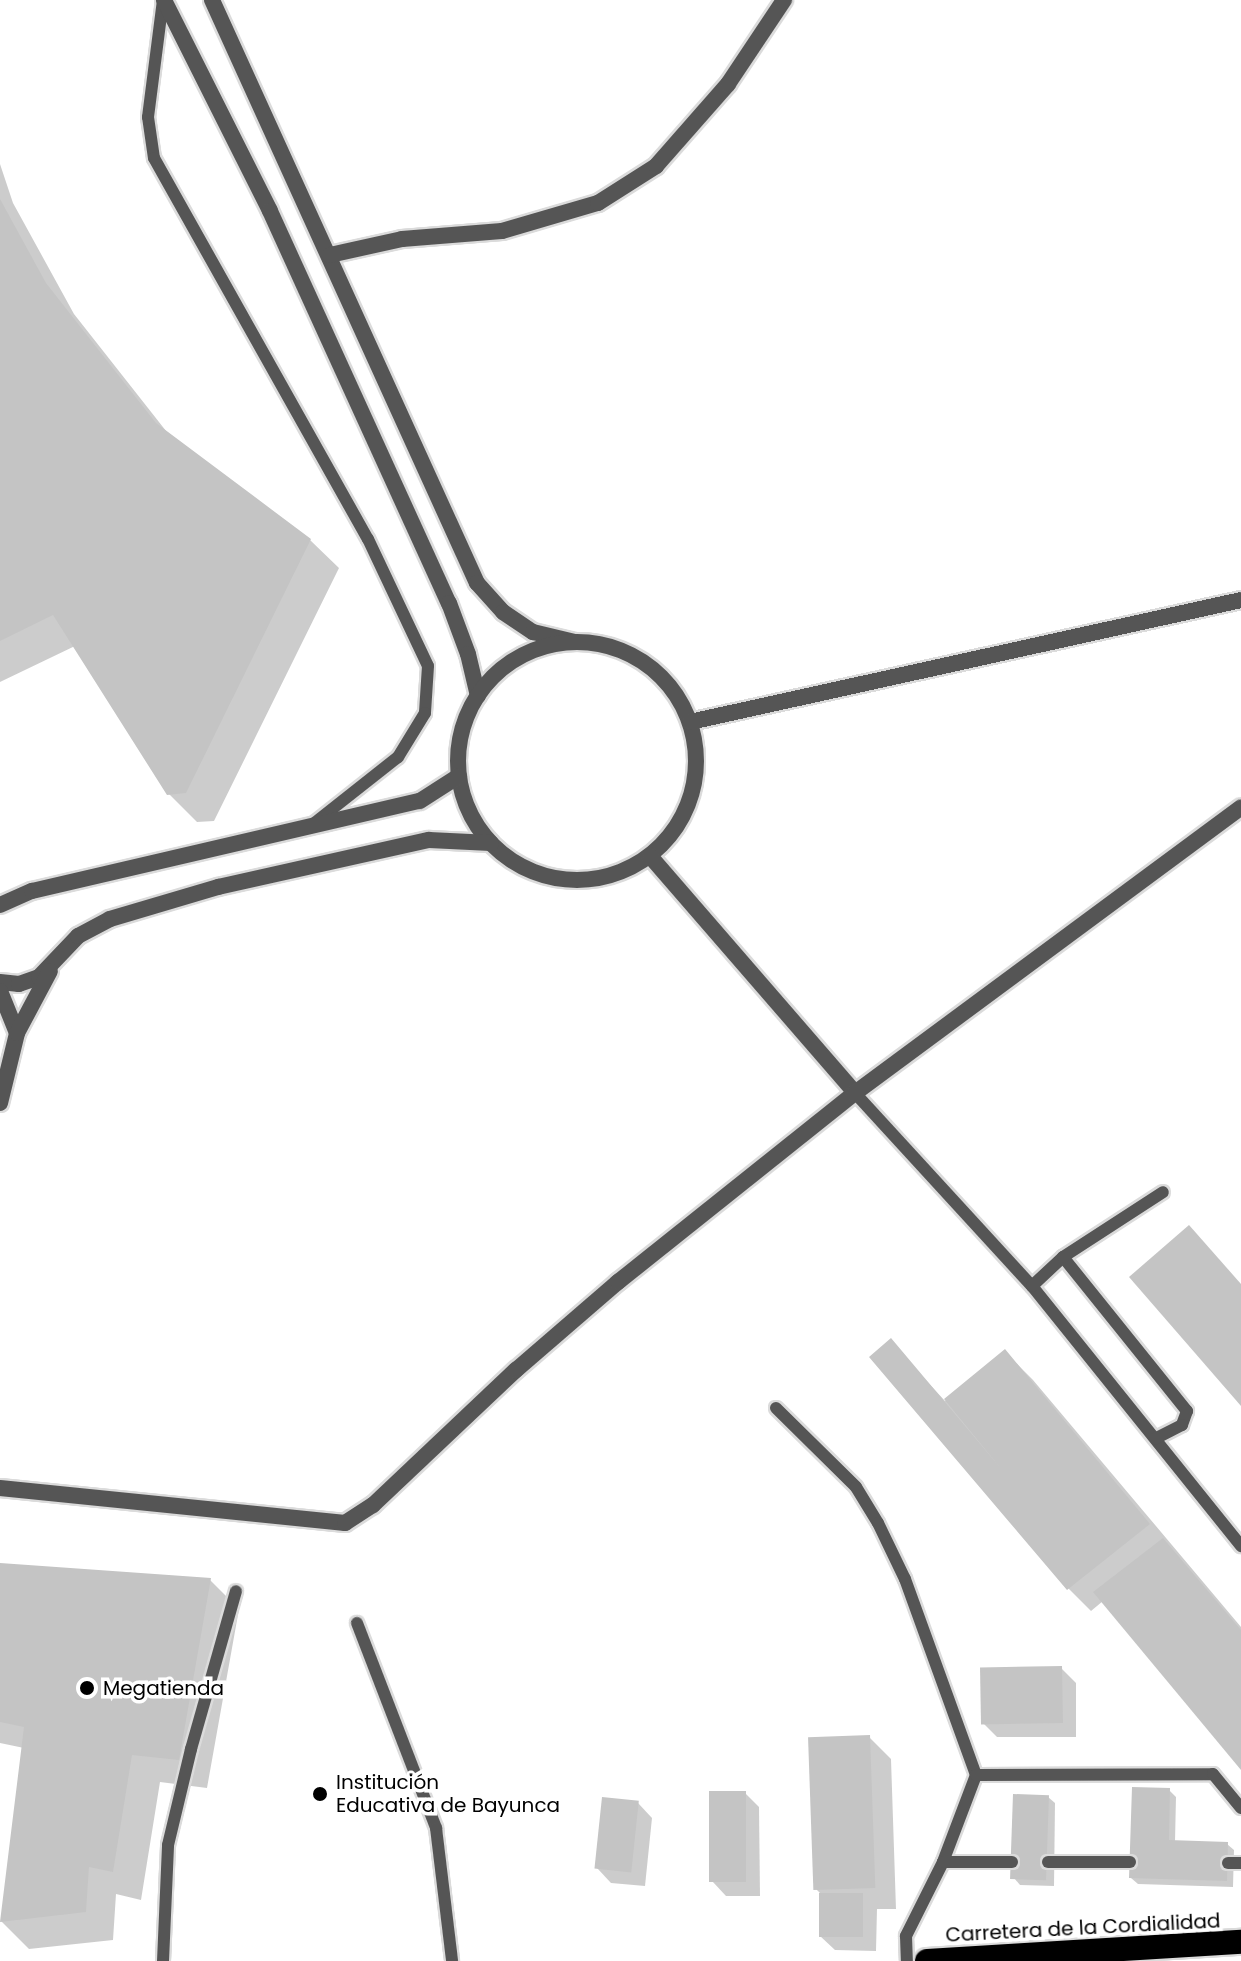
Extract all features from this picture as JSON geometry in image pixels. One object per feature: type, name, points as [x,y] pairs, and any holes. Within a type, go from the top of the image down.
[{"type":"highway","name":"Carretera de la Cordialidad","points":[[927,1961],[1241,1942]]},
{"type":"street","points":[[164,0],[270,211],[449,603],[468,654],[478,696]]},
{"type":"street","points":[[212,0],[477,583],[503,612],[533,632],[599,645],[645,664],[679,699],[690,722],[696,759],[692,795],[668,839],[650,856],[605,877],[580,880],[531,871],[509,859],[491,843],[465,801],[459,776],[463,728],[478,696],[505,667],[526,654],[575,642]]},
{"type":"street","points":[[330,255],[402,239],[502,231],[598,203],[656,166],[728,84],[784,0]]},
{"type":"street","points":[[690,722],[1241,600]]},
{"type":"street","points":[[0,905],[32,891],[420,801],[459,776]]},
{"type":"street","points":[[0,1488],[345,1523],[373,1505],[516,1370],[618,1282],[855,1093],[1241,807]]},
{"type":"street","points":[[0,982],[19,984],[39,977],[78,936],[110,919],[218,887],[429,840],[491,843]]},
{"type":"street","points":[[650,856],[855,1093]]},
{"type":"street","points":[[0,1103],[17,1033],[53,964]]},
{"type":"street","points":[[0,991],[17,1033]]},
{"type":"lane","points":[[164,0],[148,117],[154,158],[368,539],[428,666],[425,713],[398,757],[310,826]]},
{"type":"lane","points":[[855,1093],[1032,1286],[1241,1546]]},
{"type":"lane","points":[[1032,1286],[1063,1257],[1163,1192]]},
{"type":"lane","points":[[1063,1257],[1187,1411],[1182,1425],[1155,1439]]},
{"type":"lane","points":[[776,1408],[856,1487],[878,1523],[905,1579],[976,1775],[943,1862],[906,1936],[907,1961]]},
{"type":"lane","points":[[163,1961],[168,1845],[191,1749],[236,1591]]},
{"type":"lane","points":[[357,1623],[436,1828],[452,1961]]},
{"type":"lane","points":[[976,1775],[1213,1774],[1241,1808]]},
{"type":"lane","points":[[943,1862],[1012,1862]]},
{"type":"lane","points":[[1048,1862],[1130,1862]]},
{"type":"building","points":[[0,199],[46,283],[156,423],[311,539],[186,793],[167,795],[53,615],[0,641]]},
{"type":"building","points":[[1189,1225],[1241,1284],[1241,1406],[1129,1277]]},
{"type":"building","points":[[891,1338],[1003,1471],[944,1399],[1005,1349],[1150,1524],[1067,1590],[869,1357]]},
{"type":"building","points":[[1163,1538],[1241,1630],[1241,1770],[1093,1592]]},
{"type":"building","points":[[0,1563],[211,1578],[179,1760],[132,1755],[113,1872],[89,1867],[86,1912],[0,1922],[24,1727],[0,1722]]},
{"type":"building","points":[[1062,1666],[1063,1723],[981,1724],[980,1667]]},
{"type":"building","points":[[870,1735],[875,1888],[813,1890],[808,1737]]},
{"type":"building","points":[[1132,1787],[1170,1788],[1169,1840],[1228,1842],[1227,1881],[1129,1878]]},
{"type":"building","points":[[709,1791],[746,1791],[746,1882],[709,1882]]},
{"type":"building","points":[[1013,1794],[1049,1795],[1046,1880],[1010,1879]]},
{"type":"building","points":[[602,1797],[639,1801],[631,1872],[594,1869]]},
{"type":"building","points":[[819,1893],[863,1893],[863,1937],[819,1937]]},
{"type":"place","name":"Megatienda","points":[[87,1688]]},
{"type":"place","name":"Institución Educativa de Bayunca","points":[[320,1794]]}]
